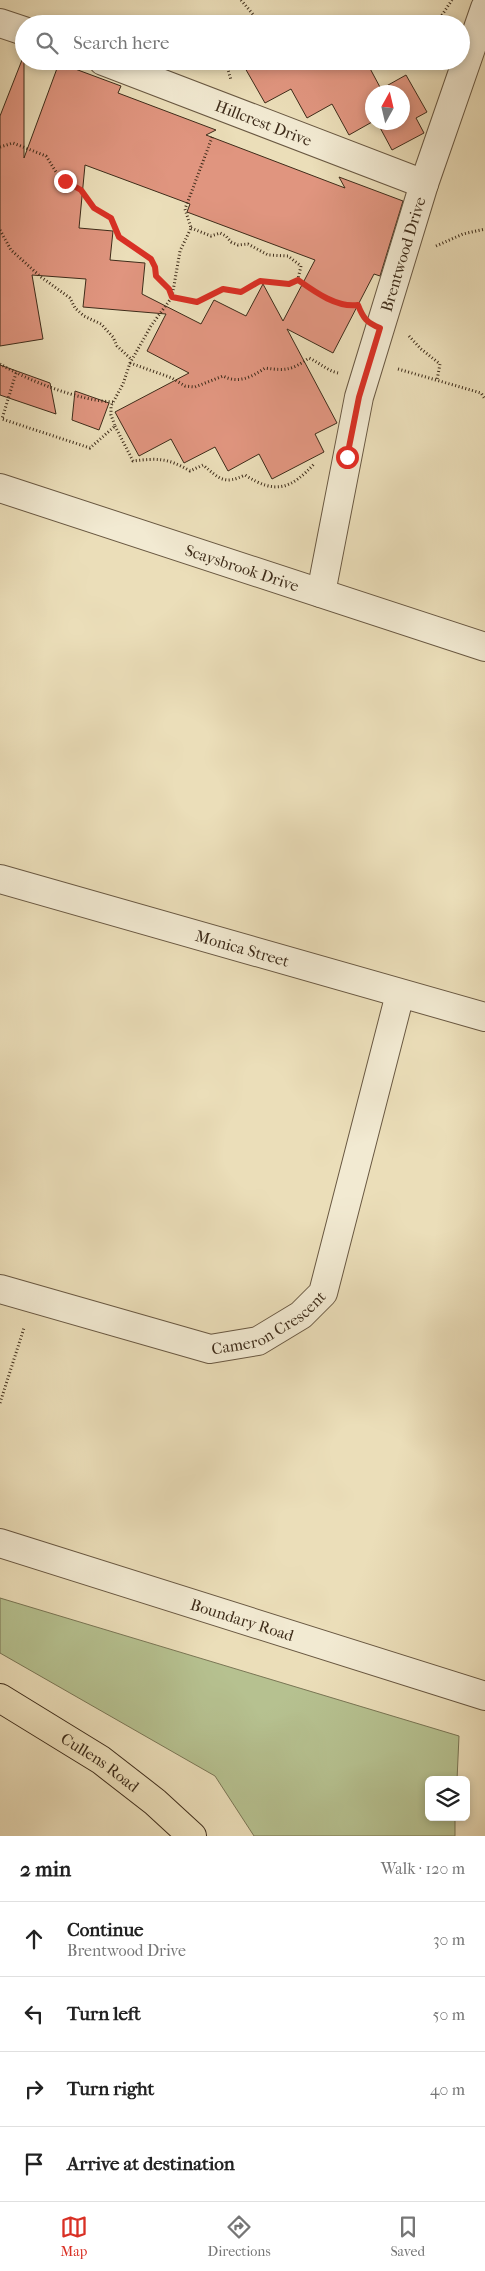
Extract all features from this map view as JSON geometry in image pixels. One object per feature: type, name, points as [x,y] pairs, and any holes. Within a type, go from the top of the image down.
[{"type":"main road","name":"Cullens Road","points":[[0,1698],[101,1760],[155,1802],[192,1836]]},
{"type":"street","name":"Brentwood Drive","points":[[470,51],[485,8]]},
{"type":"street","points":[[0,23],[15,28]]},
{"type":"street","name":"Hillcrest Drive","points":[[126,70],[424,184]]},
{"type":"street","name":"Brentwood Drive","points":[[321,593],[359,397],[367,370],[393,330],[424,184],[464,70]]},
{"type":"street","name":"Scaysbrook Drive","points":[[0,488],[485,647]]},
{"type":"street","name":"Monica Street","points":[[0,879],[485,1017]]},
{"type":"street","name":"Cameron Crescent","points":[[0,1289],[210,1349],[258,1341],[302,1315],[323,1293],[400,994]]},
{"type":"street","name":"Boundary Road","points":[[0,1543],[485,1696]]},
{"type":"path","points":[[241,0],[254,15]]},
{"type":"path","points":[[442,15],[452,0]]},
{"type":"path","points":[[221,107],[211,143],[185,209],[191,228],[180,251],[172,297],[150,326],[131,362],[124,384],[111,406],[111,415],[133,461],[161,458],[176,463],[190,471],[203,465],[223,480],[233,480],[245,474],[272,487],[282,488],[305,474],[315,463],[326,457],[335,455],[347,457]]},
{"type":"path","points":[[0,147],[13,143],[46,156],[58,175],[81,190],[94,208],[111,218],[119,237],[151,259],[155,267],[156,276],[169,289],[172,297]]},
{"type":"path","points":[[191,228],[211,236],[220,233],[226,236],[230,242],[238,245],[248,244],[268,255],[288,256],[301,266],[298,280]]},
{"type":"path","points":[[430,249],[463,234],[485,229]]},
{"type":"path","points":[[0,230],[11,250],[41,277],[70,298],[75,308],[84,316],[101,324],[131,362],[172,378],[185,386],[195,387],[223,376],[238,380],[252,377],[265,368],[277,370],[297,367],[309,358],[327,370],[367,370],[437,380],[481,393],[485,399]]},
{"type":"path","points":[[172,297],[197,302],[223,289],[241,292],[260,281],[289,284],[298,280]]},
{"type":"path","points":[[298,280],[334,302],[347,306],[358,305],[369,323],[393,330],[421,349],[440,364],[437,380]]},
{"type":"path","points":[[0,364],[16,373],[88,399],[114,402]]},
{"type":"path","points":[[16,373],[1,419],[90,448],[115,426]]},
{"type":"path","points":[[0,1403],[24,1328]]},
{"type":"green space","points":[[0,1598],[459,1736],[457,1776],[425,1776],[425,1821],[455,1821],[455,1836],[254,1836],[215,1776],[0,1653]]},
{"type":"building","points":[[18,70],[24,70],[24,158],[56,70],[78,70],[121,86],[118,93],[216,130],[206,135],[345,188],[339,177],[403,201],[380,276],[374,274],[333,353],[287,329],[337,423],[315,434],[324,452],[272,479],[259,454],[228,471],[215,447],[184,463],[171,439],[139,456],[115,412],[189,373],[147,351],[166,314],[83,307],[86,279],[32,275],[43,339],[0,346],[0,116]],"holes":[[[85,165],[190,204],[187,212],[315,260],[283,321],[263,284],[246,316],[214,300],[201,324],[142,294],[145,263],[110,260],[113,231],[79,228]]]},
{"type":"building","points":[[246,70],[371,70],[379,85],[365,85],[365,126],[349,135],[332,104],[307,118],[291,89],[265,103]]},
{"type":"building","points":[[406,75],[427,112],[416,118],[424,133],[392,150],[381,130],[410,130],[410,85],[388,85]]},
{"type":"building","points":[[0,365],[50,383],[56,414],[0,395]]},
{"type":"building","points":[[75,391],[109,403],[99,430],[72,420]]},
{"type":"route","points":[[65,181],[81,190],[94,208],[111,218],[119,237],[151,259],[155,267],[156,276],[169,289],[172,297],[197,302],[204,300],[217,290],[241,292],[260,281],[289,284],[298,280],[334,302],[347,306],[358,305],[369,323],[380,328],[359,397],[347,457]]}]
